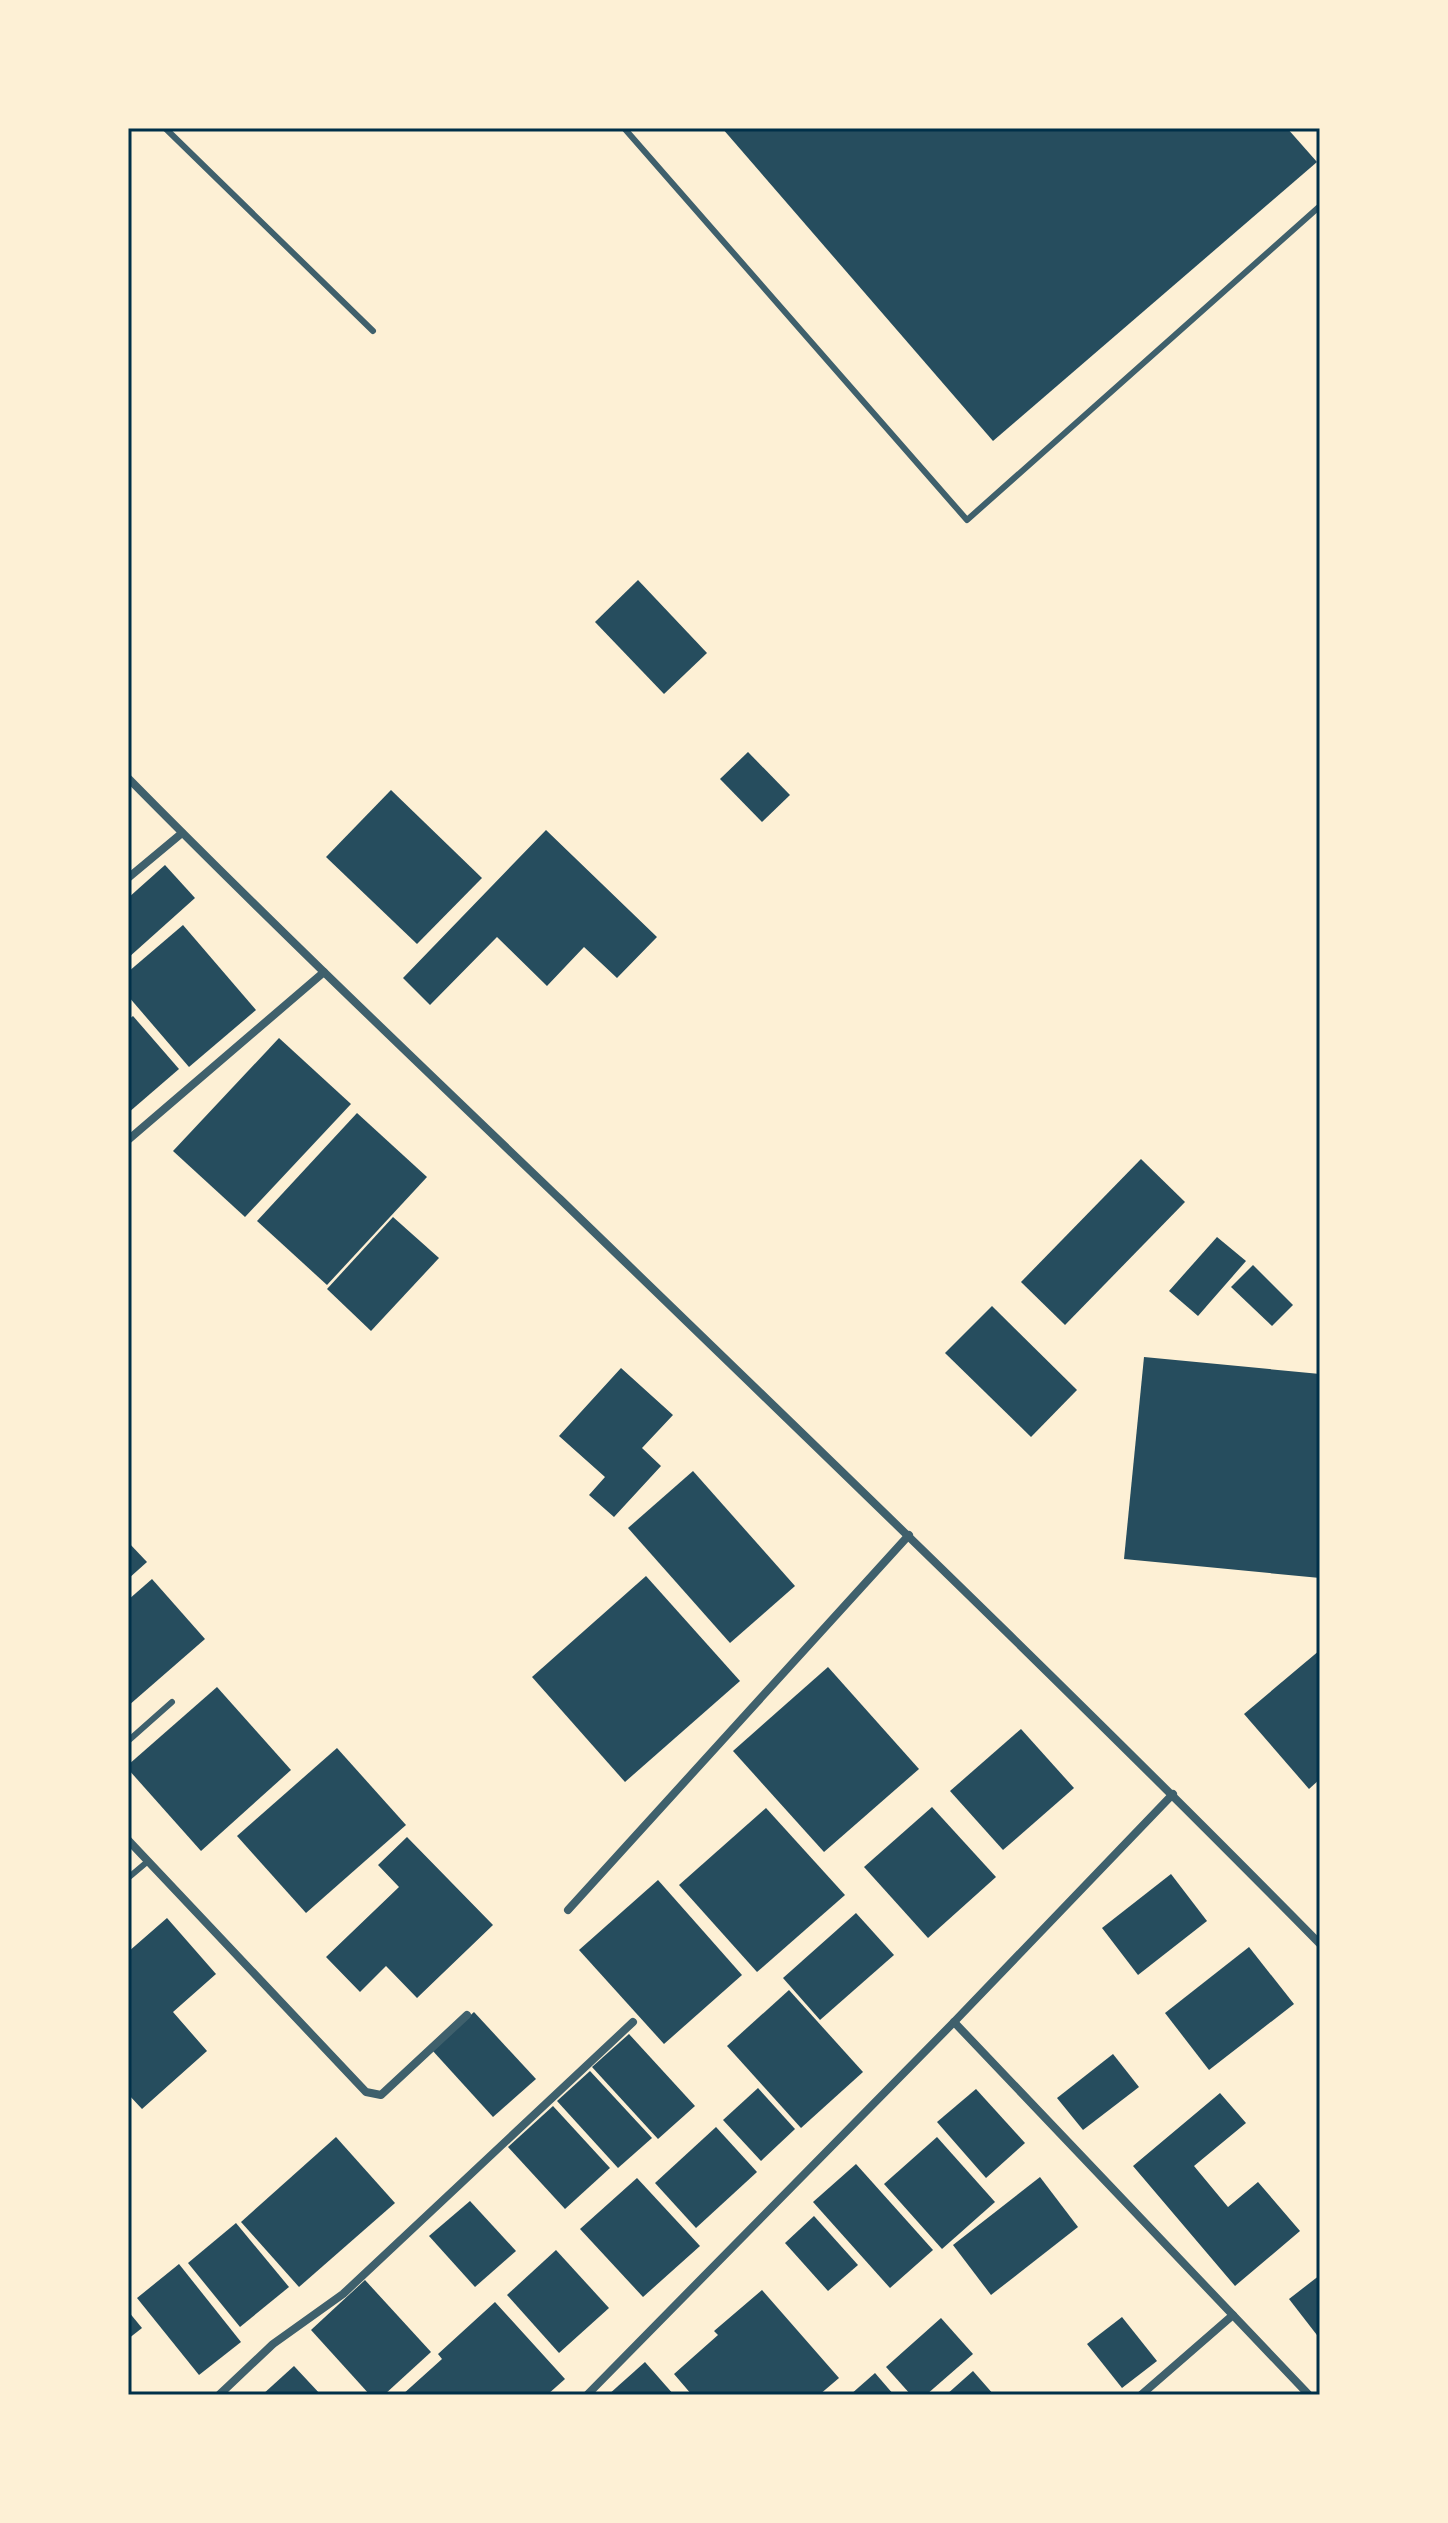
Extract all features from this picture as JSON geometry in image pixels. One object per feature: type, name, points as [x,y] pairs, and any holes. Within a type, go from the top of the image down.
[{"type":"street","points":[[128,778],[324,972],[909,1535],[1173,1794],[1320,1944]]},
{"type":"street","points":[[128,878],[182,833]]},
{"type":"street","points":[[128,1140],[324,972]]},
{"type":"street","points":[[568,1910],[909,1535]]},
{"type":"street","points":[[587,2395],[1173,1794]]},
{"type":"street","points":[[128,1840],[366,2092],[381,2095],[467,2015]]},
{"type":"street","points":[[219,2395],[273,2344],[343,2294],[633,2022]]},
{"type":"street","points":[[954,2022],[1309,2395]]},
{"type":"street","points":[[1141,2395],[1233,2315]]},
{"type":"lane","points":[[165,128],[373,331]]},
{"type":"lane","points":[[624,128],[967,520],[1320,206]]},
{"type":"lane","points":[[128,1741],[172,1702]]},
{"type":"lane","points":[[128,1878],[147,1862]]},
{"type":"building","points":[[722,128],[1287,128],[1317,162],[993,441]]},
{"type":"building","points":[[638,580],[707,653],[664,694],[595,622]]},
{"type":"building","points":[[748,752],[790,795],[762,822],[720,779]]},
{"type":"building","points":[[391,790],[482,878],[417,944],[326,857]]},
{"type":"building","points":[[546,830],[657,937],[617,978],[584,947],[547,986],[497,937],[430,1005],[403,978]]},
{"type":"building","points":[[165,865],[195,898],[128,958],[128,898]]},
{"type":"building","points":[[183,925],[256,1010],[189,1067],[128,996],[128,972]]},
{"type":"building","points":[[133,1016],[179,1069],[128,1113],[128,1020]]},
{"type":"building","points":[[279,1038],[351,1104],[245,1217],[173,1151]]},
{"type":"building","points":[[357,1113],[427,1177],[327,1285],[257,1221]]},
{"type":"building","points":[[1141,1159],[1185,1202],[1065,1325],[1021,1282]]},
{"type":"building","points":[[393,1217],[439,1258],[371,1331],[327,1289]]},
{"type":"building","points":[[1217,1237],[1246,1261],[1198,1316],[1169,1291]]},
{"type":"building","points":[[1253,1265],[1293,1305],[1272,1326],[1231,1287]]},
{"type":"building","points":[[992,1306],[1077,1390],[1031,1437],[945,1353]]},
{"type":"building","points":[[1144,1357],[1320,1374],[1320,1578],[1124,1559]]},
{"type":"building","points":[[621,1368],[673,1415],[642,1448],[661,1466],[614,1517],[589,1495],[605,1477],[559,1436]]},
{"type":"building","points":[[693,1471],[795,1586],[730,1643],[628,1528]]},
{"type":"building","points":[[128,1542],[147,1562],[128,1579]]},
{"type":"building","points":[[646,1576],[740,1681],[625,1782],[532,1677]]},
{"type":"building","points":[[152,1579],[205,1639],[128,1706],[128,1600]]},
{"type":"building","points":[[1320,1650],[1320,1779],[1309,1789],[1244,1714]]},
{"type":"building","points":[[828,1667],[919,1769],[824,1852],[733,1751]]},
{"type":"building","points":[[217,1687],[291,1770],[201,1851],[128,1769],[128,1765]]},
{"type":"building","points":[[1021,1729],[1074,1788],[1003,1850],[950,1791]]},
{"type":"building","points":[[337,1748],[406,1825],[306,1913],[237,1836]]},
{"type":"building","points":[[932,1807],[996,1877],[928,1938],[864,1867]]},
{"type":"building","points":[[766,1808],[845,1895],[757,1972],[679,1885]]},
{"type":"building","points":[[407,1837],[493,1925],[417,1998],[386,1966],[360,1992],[326,1957],[399,1887],[378,1865]]},
{"type":"building","points":[[1171,1874],[1207,1921],[1138,1975],[1102,1928]]},
{"type":"building","points":[[658,1880],[742,1975],[664,2044],[579,1950]]},
{"type":"building","points":[[856,1913],[894,1955],[820,2020],[783,1978]]},
{"type":"building","points":[[167,1918],[216,1974],[173,2012],[207,2051],[142,2109],[128,2094],[128,1952]]},
{"type":"building","points":[[1249,1947],[1294,2004],[1209,2070],[1165,2013]]},
{"type":"building","points":[[789,1990],[863,2072],[801,2128],[727,2046]]},
{"type":"building","points":[[474,2012],[536,2079],[493,2117],[432,2050]]},
{"type":"building","points":[[629,2034],[695,2106],[658,2139],[592,2067]]},
{"type":"building","points":[[1113,2054],[1139,2087],[1083,2130],[1057,2098]]},
{"type":"building","points":[[590,2071],[652,2138],[618,2168],[557,2101]]},
{"type":"building","points":[[758,2088],[795,2129],[761,2161],[723,2120]]},
{"type":"building","points":[[976,2089],[1025,2143],[986,2178],[937,2122]]},
{"type":"building","points":[[1220,2093],[1246,2123],[1194,2166],[1228,2207],[1258,2182],[1300,2231],[1235,2286],[1133,2166]]},
{"type":"building","points":[[553,2106],[610,2168],[565,2209],[508,2147]]},
{"type":"building","points":[[716,2127],[757,2172],[696,2228],[655,2183]]},
{"type":"building","points":[[336,2137],[395,2203],[299,2287],[241,2222]]},
{"type":"building","points":[[937,2137],[995,2202],[942,2249],[884,2184]]},
{"type":"building","points":[[856,2164],[933,2250],[890,2288],[813,2202]]},
{"type":"building","points":[[1040,2177],[1078,2227],[991,2295],[953,2245]]},
{"type":"building","points":[[637,2178],[700,2246],[643,2297],[580,2229]]},
{"type":"building","points":[[470,2201],[516,2251],[475,2287],[429,2236]]},
{"type":"building","points":[[814,2216],[858,2265],[828,2291],[785,2243]]},
{"type":"building","points":[[236,2223],[289,2287],[240,2327],[188,2263]]},
{"type":"building","points":[[556,2250],[609,2308],[559,2353],[507,2295]]},
{"type":"building","points":[[179,2264],[241,2342],[199,2375],[137,2298]]},
{"type":"building","points":[[1320,2275],[1320,2339],[1289,2299]]},
{"type":"building","points":[[365,2280],[431,2352],[384,2395],[370,2395],[311,2330]]},
{"type":"building","points":[[762,2290],[839,2378],[819,2395],[692,2395],[674,2374],[718,2335],[714,2331]]},
{"type":"building","points":[[495,2302],[565,2379],[547,2395],[402,2395],[442,2359],[438,2354]]},
{"type":"building","points":[[128,2311],[142,2328],[128,2339]]},
{"type":"building","points":[[1122,2317],[1157,2361],[1122,2388],[1087,2344]]},
{"type":"building","points":[[941,2318],[973,2354],[926,2395],[911,2395],[886,2367]]},
{"type":"building","points":[[645,2362],[674,2395],[608,2395]]},
{"type":"building","points":[[294,2366],[321,2395],[262,2395]]},
{"type":"building","points":[[973,2371],[994,2395],[946,2395]]},
{"type":"building","points":[[875,2373],[894,2395],[850,2395]]}]
